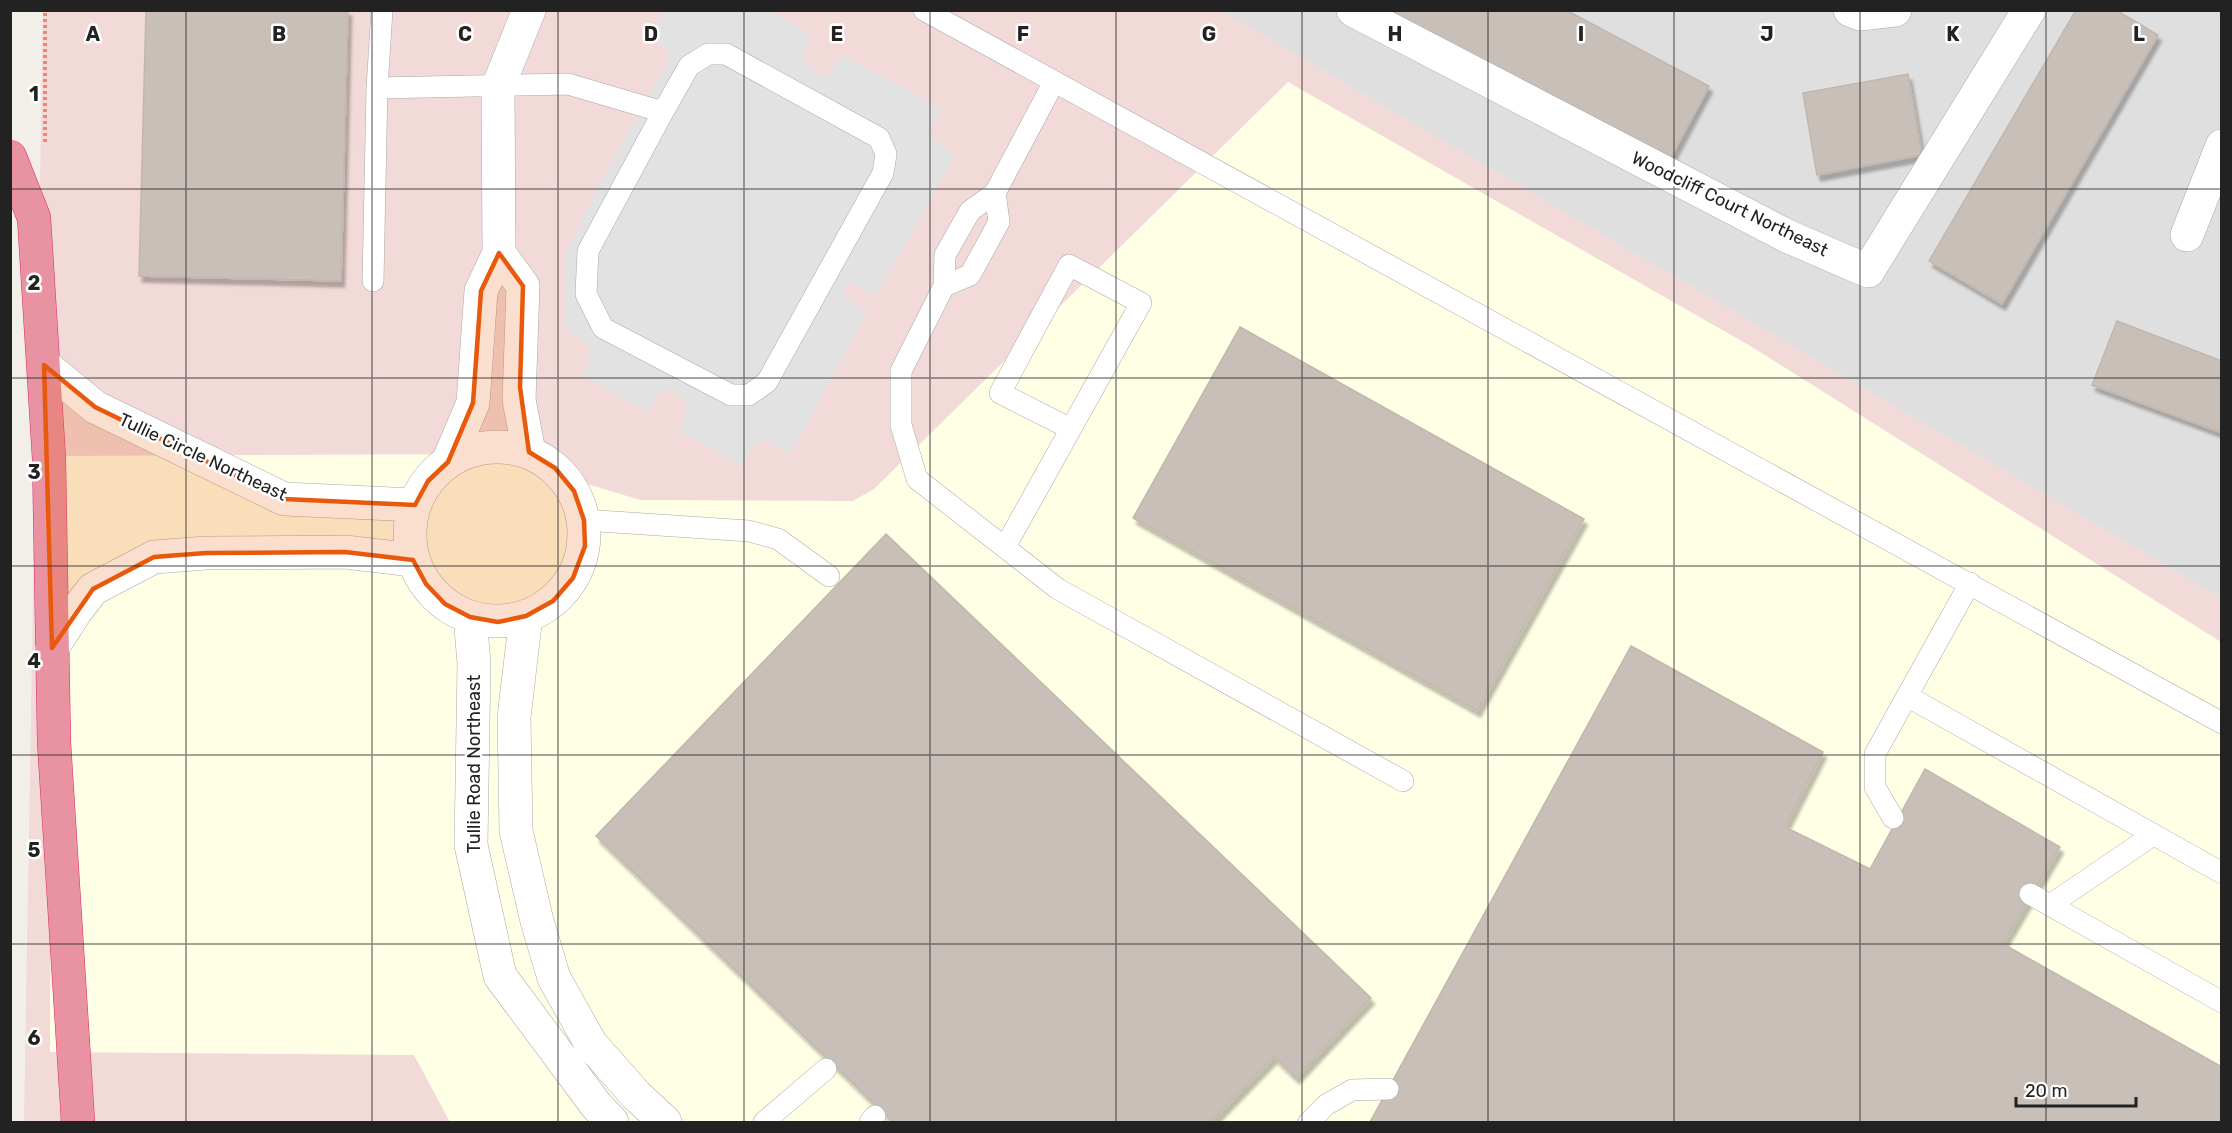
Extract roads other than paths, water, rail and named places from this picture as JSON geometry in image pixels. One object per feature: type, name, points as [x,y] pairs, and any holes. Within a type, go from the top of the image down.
[{"type":"highway","points":[[10,157],[34,218],[49,459],[54,742],[78,1122]]},
{"type":"street","points":[[448,462],[473,403],[481,291],[499,252],[498,87],[529,10]]},
{"type":"street","name":"Woodcliff Court Northeast","points":[[1353,10],[1789,237],[1868,271],[2029,10]]},
{"type":"street","points":[[1850,10],[1860,14],[1895,10]]},
{"type":"street","points":[[2187,235],[2222,146]]},
{"type":"street","points":[[499,252],[523,286],[519,400],[529,452]]},
{"type":"street","name":"Tullie Circle Northeast","points":[[44,365],[95,407],[284,499],[415,505]]},
{"type":"street","points":[[500,446],[529,452],[555,468],[574,491],[584,520],[585,546],[573,578],[553,601],[526,616],[498,622],[470,617],[445,604],[426,584],[413,560],[410,532],[415,505],[428,481],[448,462],[473,449],[500,446]]},
{"type":"street","points":[[52,648],[93,590],[154,557],[206,553],[345,552],[413,560]]},
{"type":"street","points":[[526,616],[514,717],[516,831],[537,921],[554,978],[591,1044],[636,1095],[665,1122]]},
{"type":"street","name":"Tullie Road Northeast","points":[[470,617],[474,663],[471,845],[500,976],[596,1105],[612,1122]]},
{"type":"lane","points":[[373,281],[377,88],[382,10]]},
{"type":"lane","points":[[924,10],[2222,723]]},
{"type":"lane","points":[[708,54],[726,54],[879,138],[886,154],[883,173],[767,382],[750,395],[731,395],[603,328],[586,294],[588,251],[663,112],[689,66],[708,54]]},
{"type":"lane","points":[[1054,82],[995,193],[970,211],[945,255],[944,286],[901,371],[901,425],[917,479],[1058,589],[1403,781]]},
{"type":"lane","points":[[377,88],[568,84],[663,112]]},
{"type":"lane","points":[[944,286],[970,274],[999,222],[995,193]]},
{"type":"lane","points":[[1005,547],[1071,429],[1141,303],[1069,265],[1000,393],[1071,429]]},
{"type":"lane","points":[[584,520],[749,531],[778,539],[829,576]]},
{"type":"lane","points":[[1893,818],[1875,787],[1875,754],[1970,583]]},
{"type":"lane","points":[[1907,696],[2222,873]]},
{"type":"lane","points":[[2050,905],[2153,835]]},
{"type":"lane","points":[[2030,894],[2222,1002]]},
{"type":"lane","points":[[764,1122],[826,1069]]},
{"type":"lane","points":[[1309,1122],[1326,1105],[1352,1090],[1388,1089]]}]
